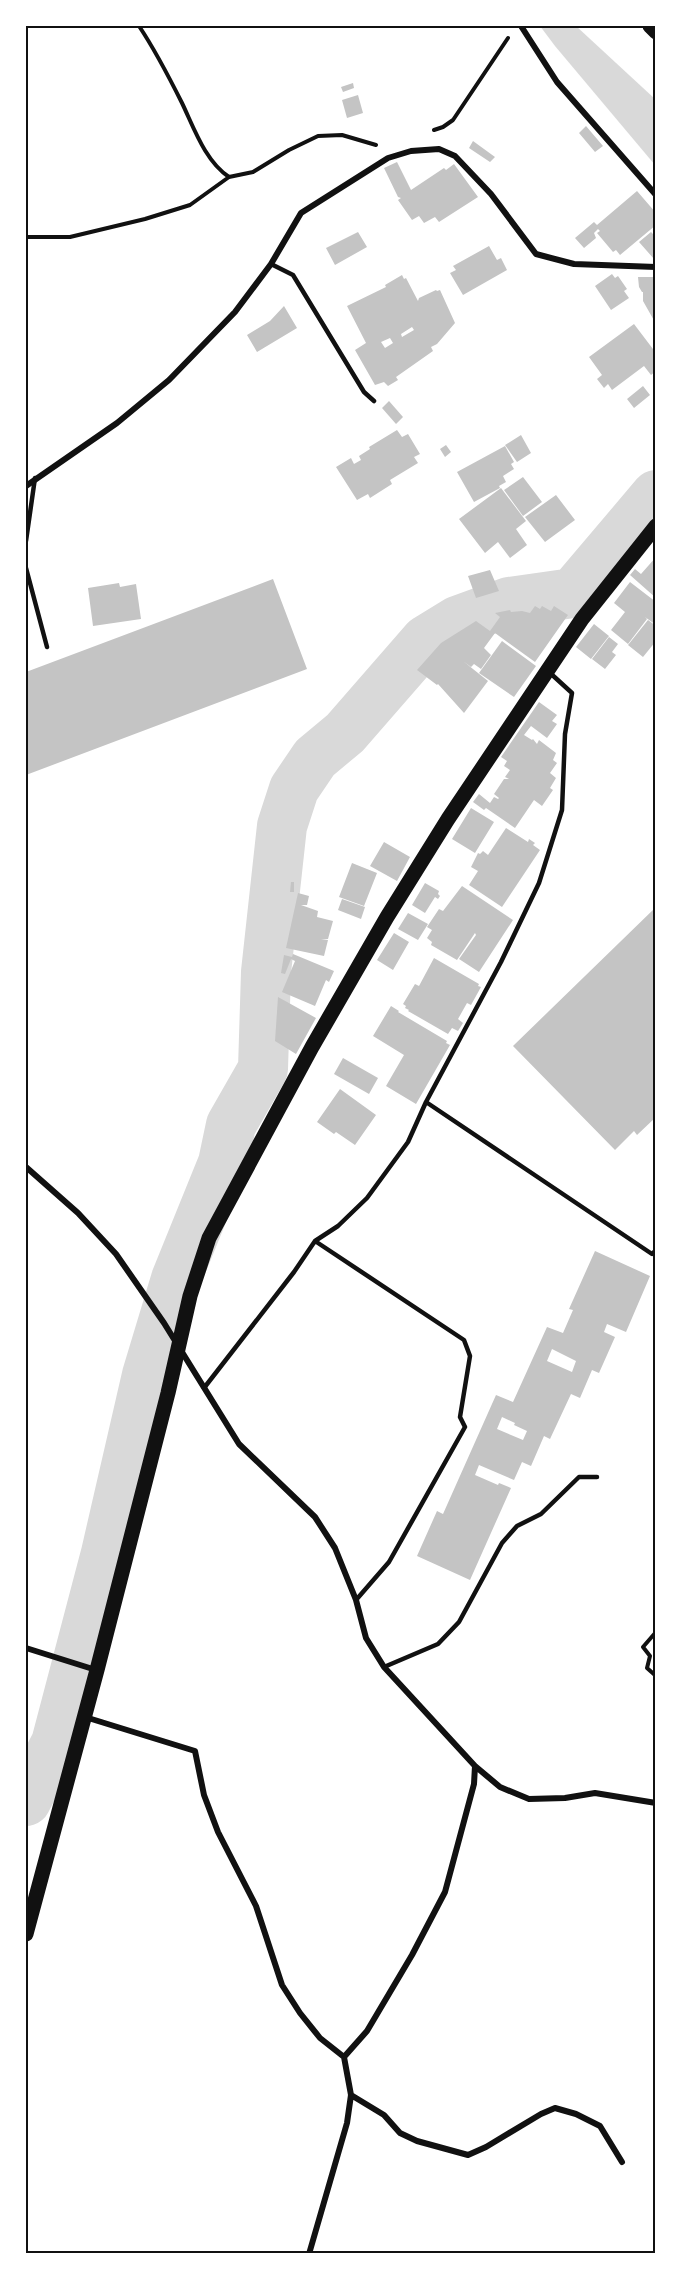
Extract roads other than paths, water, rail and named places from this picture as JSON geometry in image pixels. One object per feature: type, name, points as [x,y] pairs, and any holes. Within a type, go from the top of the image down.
[{"type":"main road","points":[[650,26],[656,32]]},
{"type":"main road","points":[[26,1934],[85,1717],[168,1393],[190,1296],[210,1238],[312,1047],[387,917],[448,819],[582,619],[656,525]]},
{"type":"street","points":[[520,26],[557,82],[656,195]]},
{"type":"street","points":[[26,486],[117,423],[169,380],[235,312],[271,264],[301,213],[388,158],[411,151],[439,149],[455,156],[491,194],[536,254],[574,264],[656,267]]},
{"type":"street","points":[[26,1167],[78,1213],[116,1254],[164,1323],[239,1444],[315,1517],[335,1548],[356,1600],[366,1638],[384,1667],[475,1766],[500,1787],[530,1799],[565,1798],[595,1793],[656,1803]]},
{"type":"street","points":[[26,1648],[97,1670]]},
{"type":"street","points":[[85,1717],[195,1752],[204,1795],[218,1832],[256,1906],[282,1985],[320,2038],[344,2057],[351,2096],[347,2123],[309,2253]]},
{"type":"street","points":[[344,2057],[367,2031],[412,1955],[445,1892],[474,1784],[475,1766]]},
{"type":"street","points":[[351,2096],[384,2115],[400,2133],[417,2141],[468,2154],[486,2147],[555,2108],[576,2114],[600,2126],[622,2162]]},
{"type":"lane","points":[[271,264],[292,274],[364,392],[374,401]]},
{"type":"lane","points":[[26,541],[35,478]]},
{"type":"lane","points":[[26,568],[47,647]]},
{"type":"lane","points":[[204,1388],[294,1272],[315,1241],[338,1226],[367,1198],[408,1142],[426,1102],[501,962],[539,884],[562,810],[565,734],[572,693],[547,670]]},
{"type":"lane","points":[[426,1102],[652,1254],[656,1250]]},
{"type":"lane","points":[[315,1241],[464,1340],[470,1356],[460,1417],[465,1427],[389,1562],[356,1600]]},
{"type":"lane","points":[[384,1667],[438,1644],[459,1622],[502,1543],[517,1526],[541,1514],[579,1477],[597,1477]]},
{"type":"waterway","points":[[26,1801],[56,1743],[106,1553],[147,1375],[176,1279],[223,1163],[231,1125],[263,1069],[266,972],[282,826],[294,789],[315,758],[345,733],[426,640],[457,621],[509,602],[573,593],[656,495]]}]
